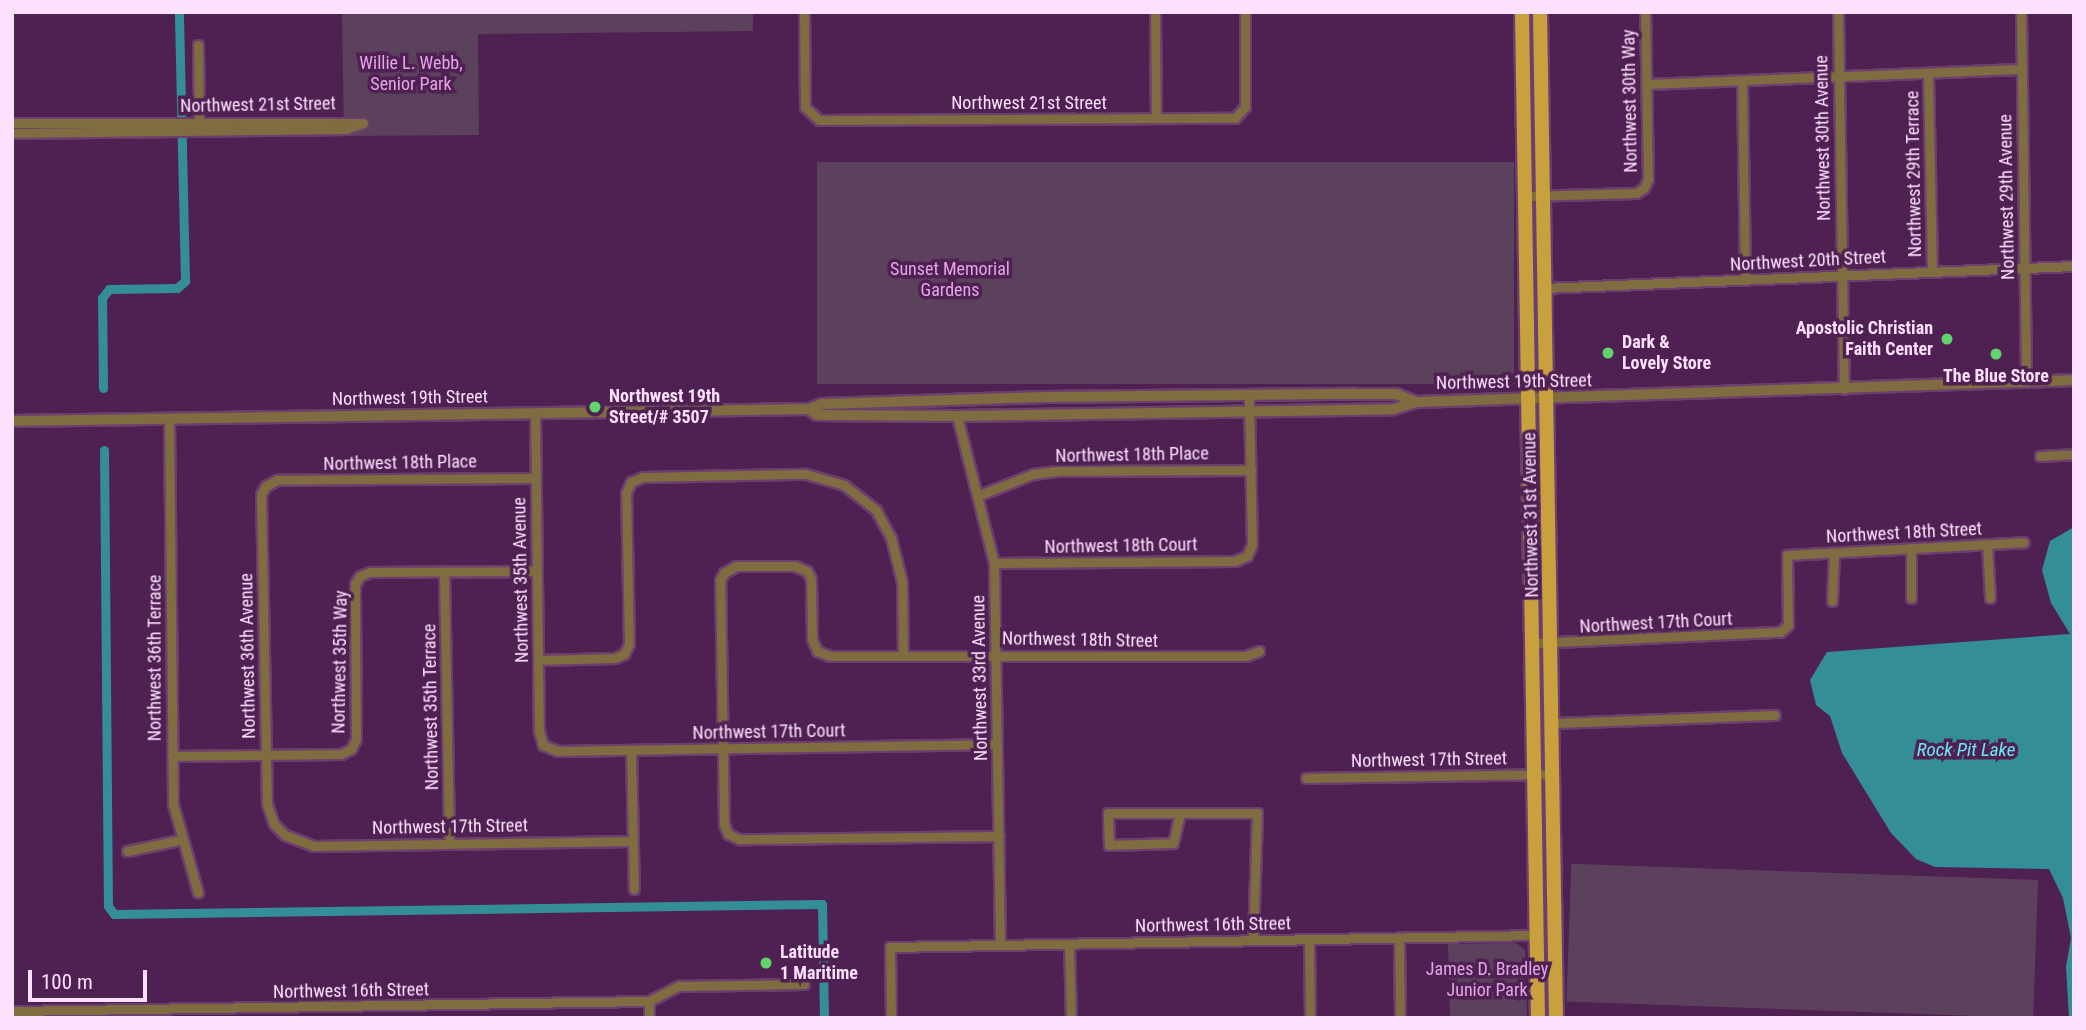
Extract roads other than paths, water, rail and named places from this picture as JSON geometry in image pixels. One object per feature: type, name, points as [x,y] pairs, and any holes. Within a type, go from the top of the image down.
[{"type":"main road","name":"Northwest 31st Avenue","points":[[1522,12],[1538,1018]]},
{"type":"main road","name":"Northwest 31st Avenue","points":[[1540,12],[1553,643],[1556,1018]]},
{"type":"main road","points":[[1536,934],[1550,944],[1554,956]]},
{"type":"street","name":"Northwest 21st Street","points":[[804,12],[805,107],[810,115],[819,120],[1235,117],[1245,107],[1245,12]]},
{"type":"street","points":[[1155,12],[1156,118]]},
{"type":"street","name":"Northwest 30th Way","points":[[1543,196],[1636,193],[1644,188],[1648,179],[1645,12]]},
{"type":"street","name":"Northwest 30th Avenue","points":[[1838,12],[1844,388]]},
{"type":"street","name":"Northwest 29th Avenue","points":[[2021,12],[2025,382]]},
{"type":"street","points":[[198,45],[199,126]]},
{"type":"street","points":[[1646,84],[1837,76],[1928,76],[2021,69]]},
{"type":"street","name":"Northwest 29th Terrace","points":[[1928,76],[1932,271]]},
{"type":"street","points":[[1742,82],[1745,279]]},
{"type":"street","name":"Northwest 21st Street","points":[[12,123],[199,126],[346,129],[363,123],[199,126],[12,132]]},
{"type":"street","points":[[1525,197],[1543,196]]},
{"type":"street","name":"Northwest 20th Street","points":[[1544,288],[2074,266]]},
{"type":"street","name":"Northwest 19th Street","points":[[809,410],[817,415],[957,416],[1249,409],[1394,409],[1416,402],[1530,401],[2074,380]]},
{"type":"street","name":"Northwest 19th Street","points":[[12,421],[809,410],[822,404],[910,401],[1249,395],[1396,394],[1416,402]]},
{"type":"street","points":[[1249,395],[1251,470]]},
{"type":"street","name":"Northwest 35th Avenue","points":[[535,414],[539,731],[543,745]]},
{"type":"street","name":"Northwest 33rd Avenue","points":[[957,416],[994,563],[1000,945]]},
{"type":"street","name":"Northwest 36th Terrace","points":[[169,419],[173,804],[179,840],[198,893]]},
{"type":"street","points":[[2040,456],[2074,454]]},
{"type":"street","name":"Northwest 18th Place","points":[[977,496],[1033,474],[1057,471],[1251,470]]},
{"type":"street","name":"Northwest 18th Court","points":[[994,563],[1235,561],[1247,556],[1252,544],[1251,470]]},
{"type":"street","points":[[538,660],[615,659],[624,654],[629,644],[626,494],[631,482],[643,477],[806,474],[844,485],[876,510],[891,538],[902,582],[903,655]]},
{"type":"street","name":"Northwest 18th Place","points":[[266,486],[277,480],[535,478]]},
{"type":"street","name":"Northwest 36th Avenue","points":[[266,486],[261,494],[265,755],[267,804],[274,824]]},
{"type":"street","name":"Northwest 18th Street","points":[[1780,632],[1788,625],[1787,555],[2024,542]]},
{"type":"street","points":[[1987,544],[1990,598]]},
{"type":"street","points":[[1911,548],[1911,598]]},
{"type":"street","points":[[1832,601],[1834,553]]},
{"type":"street","name":"Northwest 18th Street","points":[[722,748],[720,580],[724,573],[736,566],[795,566],[807,571],[811,579],[811,639],[817,651],[830,656],[1233,656],[1259,650]]},
{"type":"street","points":[[444,572],[537,571]]},
{"type":"street","name":"Northwest 35th Way","points":[[265,755],[341,754],[351,749],[356,739],[355,584],[360,576],[444,572]]},
{"type":"street","name":"Northwest 35th Terrace","points":[[444,572],[449,842]]},
{"type":"street","name":"Northwest 17th Court","points":[[1534,643],[1780,632]]},
{"type":"street","points":[[1553,723],[1774,715]]},
{"type":"street","name":"Northwest 17th Court","points":[[543,745],[558,751],[997,744]]},
{"type":"street","points":[[722,748],[728,834],[739,839],[999,836]]},
{"type":"street","points":[[631,750],[634,889]]},
{"type":"street","points":[[172,756],[265,755]]},
{"type":"street","name":"Northwest 17th Street","points":[[1306,778],[1553,774]]},
{"type":"street","points":[[1180,813],[1173,843],[1109,845],[1108,813],[1180,813],[1257,813],[1253,940]]},
{"type":"street","name":"Northwest 17th Street","points":[[274,824],[285,835],[313,846],[633,841]]},
{"type":"street","points":[[127,851],[179,840]]},
{"type":"street","name":"Northwest 16th Street","points":[[891,1018],[890,947],[1536,934]]},
{"type":"street","points":[[1399,937],[1400,1018]]},
{"type":"street","points":[[1309,939],[1310,1018]]},
{"type":"street","points":[[1069,944],[1071,1018]]},
{"type":"street","points":[[649,1018],[649,1001],[679,986],[804,984]]},
{"type":"street","name":"Northwest 16th Street","points":[[12,1011],[649,1001]]},
{"type":"water","name":"Rock Pit Lake","points":[[2074,527],[2074,1018],[2069,1018],[2066,967],[2071,938],[2063,898],[2049,869],[1935,867],[1916,859],[1891,833],[1842,753],[1830,716],[1816,705],[1810,680],[1827,652],[2070,634],[2051,603],[2042,570],[2050,541]]},
{"type":"waterway","points":[[103,388],[102,298],[109,289],[177,288],[185,281],[179,12]]},
{"type":"waterway","points":[[104,450],[108,906],[114,914],[822,904],[824,1018]]},
{"type":"place","name":"Apostolic Christian Faith Center","points":[[1947,339]]},
{"type":"place","name":"Dark & Lovely Store","points":[[1608,353]]},
{"type":"place","name":"The Blue Store","points":[[1996,354]]},
{"type":"place","name":"Northwest 19th Street/# 3507","points":[[595,407]]},
{"type":"place","name":"Latitude 1 Maritime","points":[[766,963]]},
{"type":"park label","name":"Willie L. Webb, Senior Park","points":[[411,74]]},
{"type":"park label","name":"Sunset Memorial Gardens","points":[[950,280]]},
{"type":"park label","name":"James D. Bradley Junior Park","points":[[1487,980]]}]
